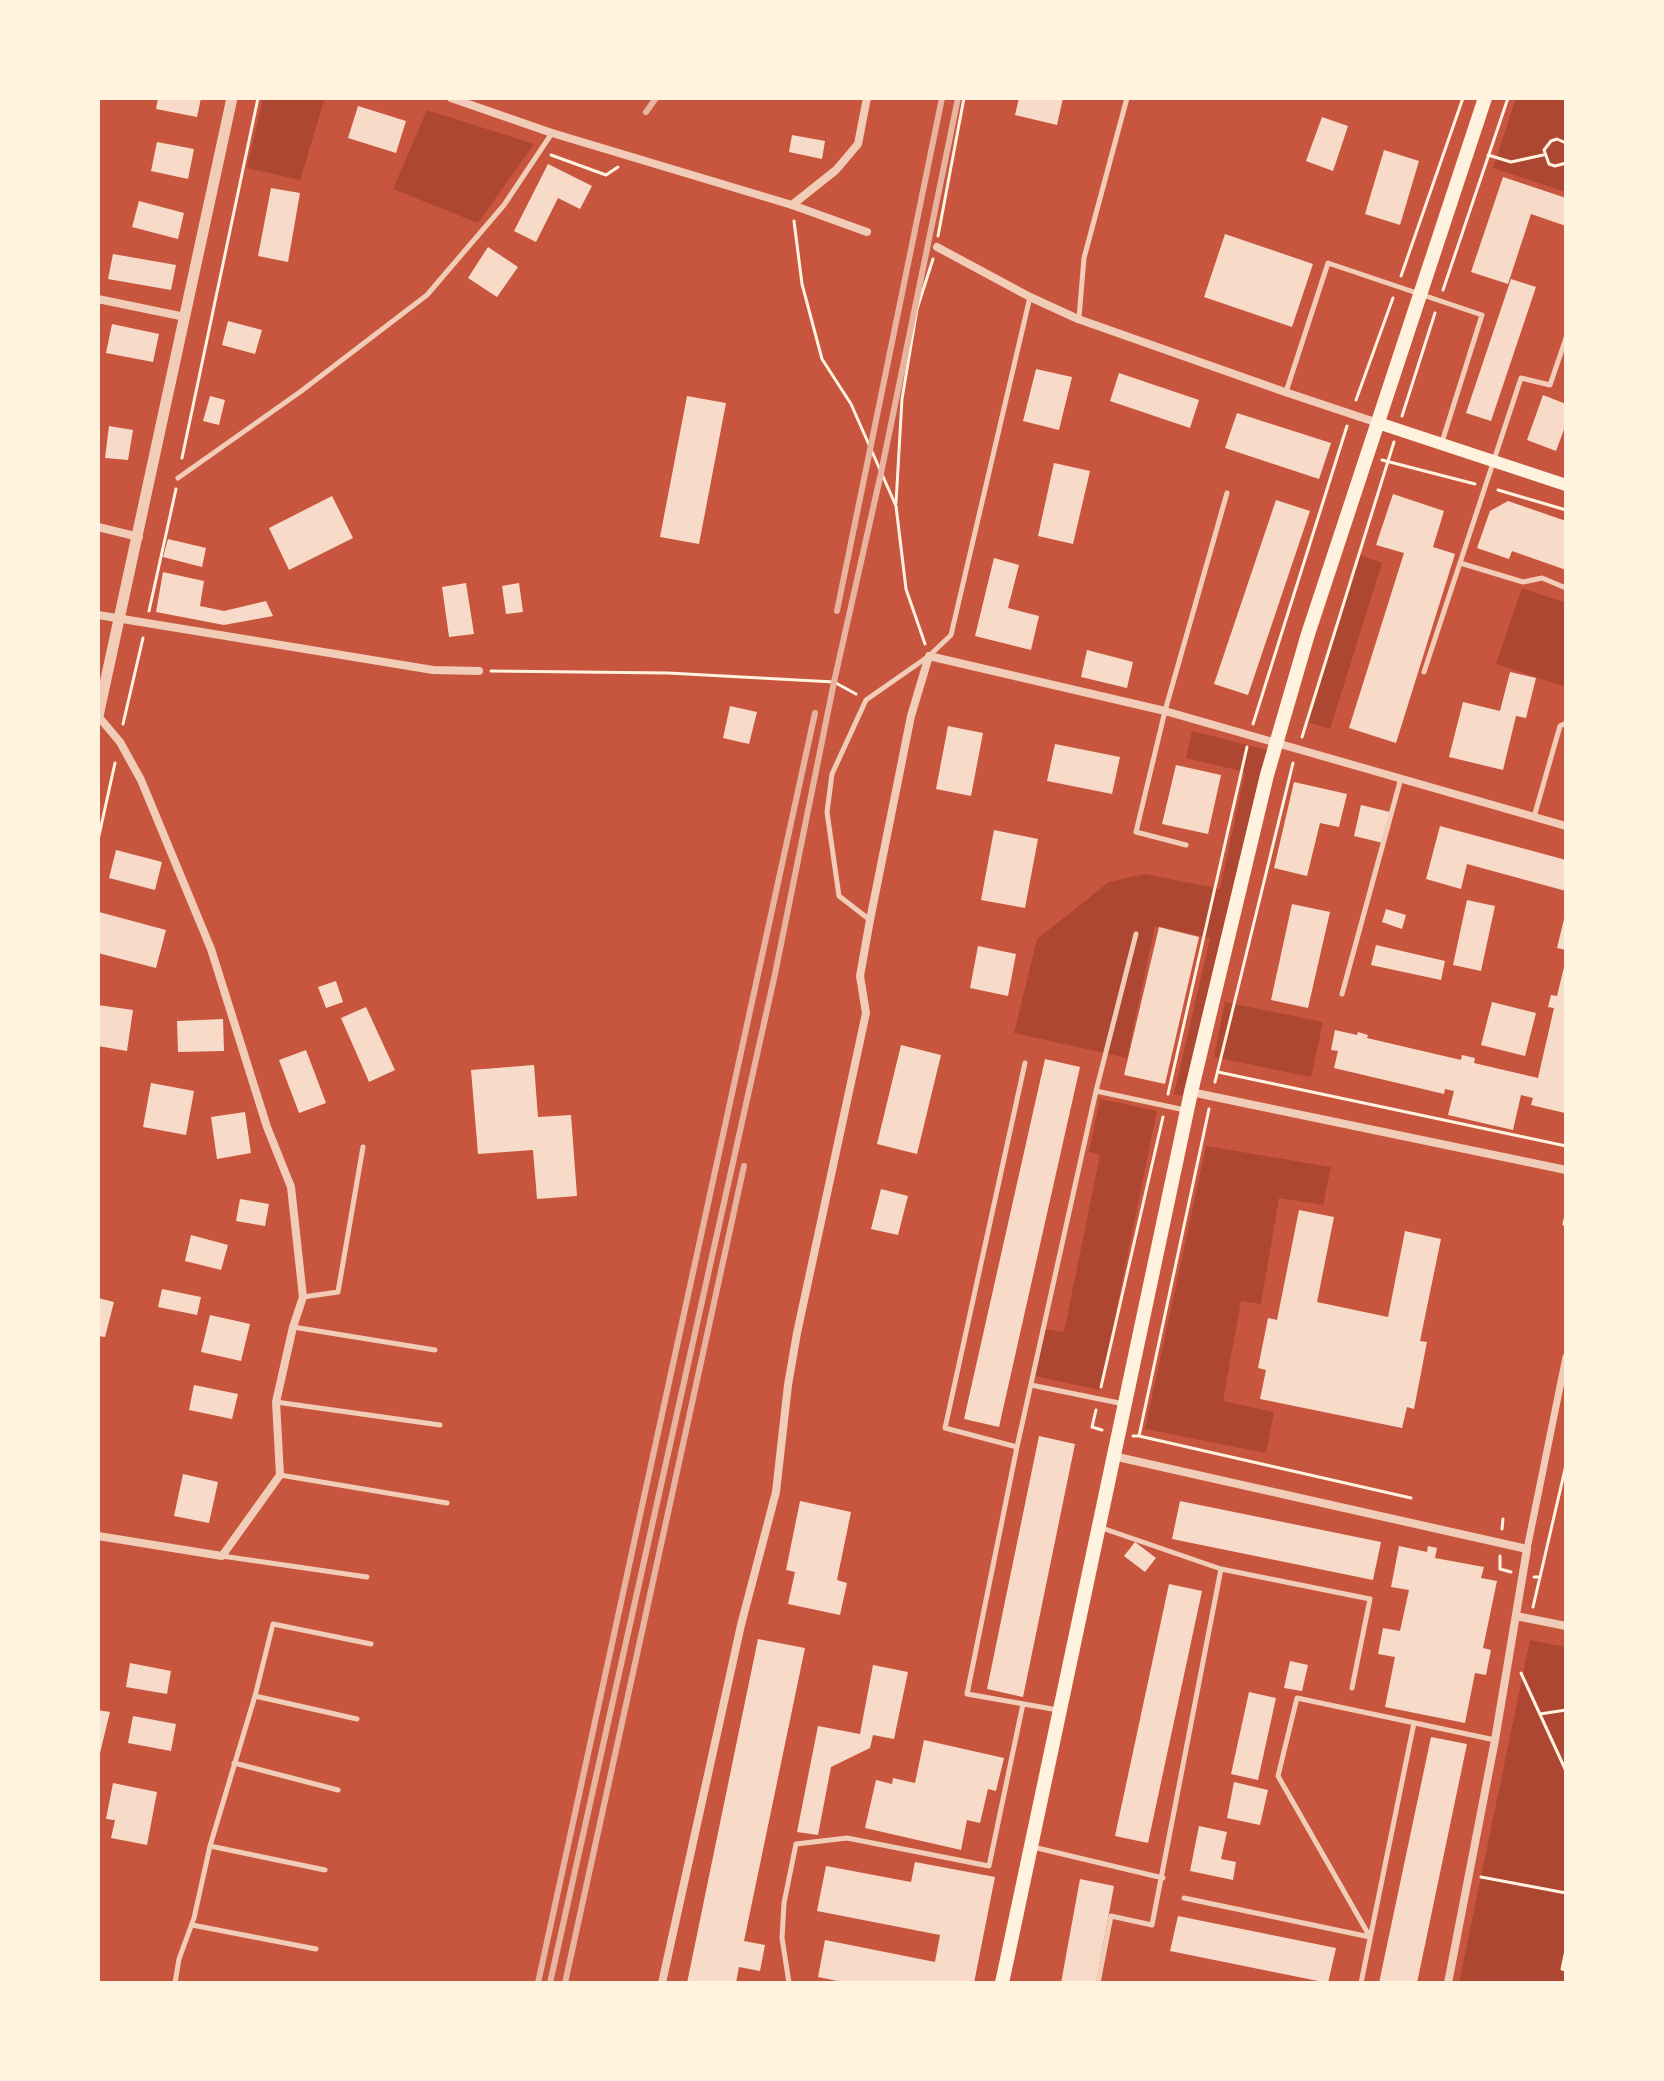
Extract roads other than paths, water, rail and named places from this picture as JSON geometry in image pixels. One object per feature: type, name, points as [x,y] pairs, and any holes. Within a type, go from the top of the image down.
[{"type":"main road","points":[[1002,1983],[1187,1110],[1276,743],[1485,98]]},
{"type":"main road","points":[[1378,423],[1566,485]]},
{"type":"street","points":[[98,1536],[222,1556],[280,1475],[276,1402],[303,1297],[291,1187],[267,1127],[211,949],[141,780],[120,742],[98,716],[232,98]]},
{"type":"street","points":[[451,98],[552,133],[792,205],[867,232]]},
{"type":"street","points":[[792,205],[836,170],[858,144],[867,98]]},
{"type":"street","points":[[937,247],[1078,319],[1378,423]]},
{"type":"street","points":[[98,299],[185,317]]},
{"type":"street","points":[[98,527],[139,537]]},
{"type":"street","points":[[98,615],[433,670],[479,671]]},
{"type":"street","points":[[662,1983],[741,1625],[776,1492],[797,1333],[866,1013],[860,976],[870,920],[911,716],[929,656],[1165,711],[1566,826]]},
{"type":"street","points":[[1191,1092],[1566,1170]]},
{"type":"street","points":[[1448,1983],[1495,1740],[1527,1549],[1566,1357]]},
{"type":"street","points":[[1113,1456],[1527,1549]]},
{"type":"street","points":[[1516,1616],[1566,1626]]},
{"type":"lane","points":[[1078,319],[1084,258],[1127,98]]},
{"type":"lane","points":[[178,478],[300,392],[427,295],[504,205],[552,133]]},
{"type":"lane","points":[[1285,392],[1328,263],[1482,315],[1442,442]]},
{"type":"lane","points":[[870,920],[839,896],[827,812],[832,774],[866,700],[929,656],[951,635],[1030,297]]},
{"type":"lane","points":[[1424,672],[1521,378],[1550,385],[1566,338]]},
{"type":"lane","points":[[1186,845],[1136,832],[1165,711],[1227,493]]},
{"type":"lane","points":[[1460,563],[1523,582],[1542,578],[1566,588]]},
{"type":"lane","points":[[1534,817],[1560,726],[1566,723]]},
{"type":"lane","points":[[1342,994],[1401,778]]},
{"type":"lane","points":[[1059,1710],[967,1694],[1017,1447],[1096,1091],[1136,934]]},
{"type":"lane","points":[[1017,1447],[945,1428],[1025,1063]]},
{"type":"lane","points":[[1096,1091],[1187,1110]]},
{"type":"lane","points":[[303,1297],[338,1292],[363,1147]]},
{"type":"lane","points":[[293,1327],[435,1350]]},
{"type":"lane","points":[[1031,1385],[1124,1404]]},
{"type":"lane","points":[[276,1402],[440,1425]]},
{"type":"lane","points":[[280,1475],[447,1503]]},
{"type":"lane","points":[[1098,1526],[1221,1569],[1370,1599],[1352,1688]]},
{"type":"lane","points":[[222,1556],[367,1577]]},
{"type":"lane","points":[[1098,1983],[1111,1916],[1152,1925],[1221,1569]]},
{"type":"lane","points":[[175,1983],[179,1959],[192,1925],[210,1846],[273,1624],[371,1644]]},
{"type":"lane","points":[[255,1696],[357,1719]]},
{"type":"lane","points":[[1370,1937],[1278,1776],[1297,1698],[1495,1740]]},
{"type":"lane","points":[[789,1983],[782,1938],[784,1903],[796,1844],[847,1838],[989,1866],[1023,1704]]},
{"type":"lane","points":[[1361,1983],[1414,1723]]},
{"type":"lane","points":[[234,1763],[338,1790]]},
{"type":"lane","points":[[210,1846],[325,1870]]},
{"type":"lane","points":[[1032,1847],[1163,1878]]},
{"type":"lane","points":[[1184,1898],[1370,1937]]},
{"type":"lane","points":[[192,1925],[316,1949]]},
{"type":"railway","points":[[646,112],[656,98]]},
{"type":"railway","points":[[837,611],[942,98]]},
{"type":"railway","points":[[550,1983],[775,974],[958,98]]},
{"type":"railway","points":[[538,1983],[815,713]]},
{"type":"railway","points":[[565,1983],[744,1166]]}]
